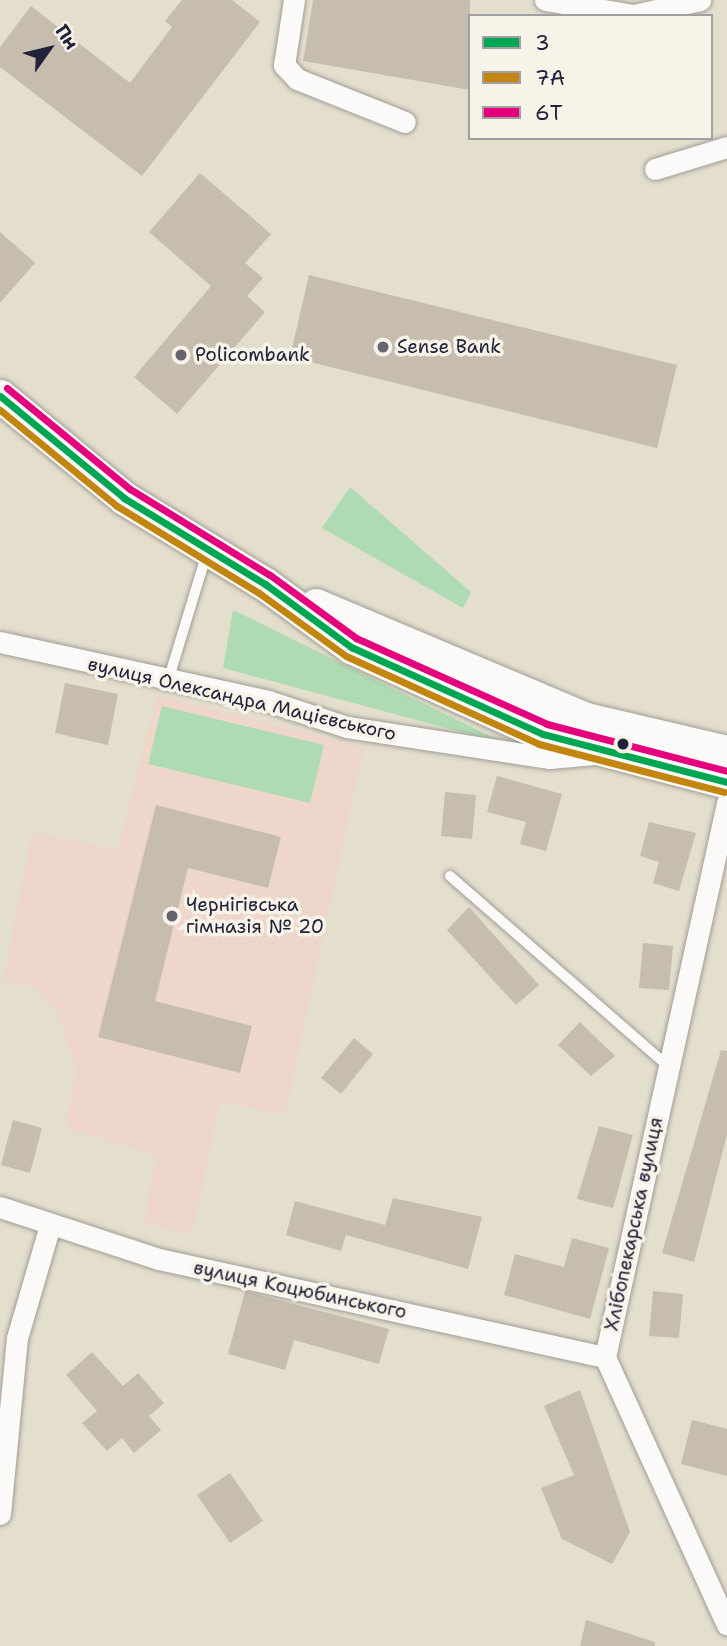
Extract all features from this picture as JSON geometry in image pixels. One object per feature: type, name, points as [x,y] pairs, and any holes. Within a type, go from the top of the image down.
[{"type":"main road","points":[[0,396],[124,498],[206,552],[265,584],[586,719],[727,752]]},
{"type":"main road","points":[[265,584],[351,647],[413,679],[532,729],[611,753],[727,782]]},
{"type":"street","points":[[294,0],[284,65],[297,79],[405,122]]},
{"type":"street","points":[[545,0],[628,14]]},
{"type":"street","points":[[638,14],[700,0]]},
{"type":"street","points":[[655,169],[727,147]]},
{"type":"street","name":"вулиця Олександра Мацієвського","points":[[0,642],[168,682],[268,701],[347,727],[550,758],[611,753]]},
{"type":"street","name":"Хлібопекарська вулиця","points":[[727,803],[605,1357],[727,1625]]},
{"type":"street","name":"вулиця Коцюбинського","points":[[0,1207],[159,1259],[605,1357]]},
{"type":"street","points":[[0,1514],[17,1338],[50,1225]]},
{"type":"lane","points":[[168,682],[206,552]]},
{"type":"lane","points":[[450,876],[669,1068]]},
{"type":"shaded area","name":"Чернігівська гімназія № 20","points":[[157,695],[364,747],[285,1115],[220,1102],[192,1235],[144,1223],[156,1155],[66,1128],[75,1069],[58,1012],[34,987],[3,982],[32,833],[118,849]]},
{"type":"green space","points":[[350,487],[471,592],[463,608],[322,528]]},
{"type":"green space","points":[[233,610],[506,744],[223,668]]},
{"type":"green space","points":[[162,706],[324,745],[310,803],[148,764]]},
{"type":"building","points":[[182,0],[232,0],[260,22],[142,176],[0,67],[0,47],[31,6],[130,83],[172,27],[165,21]]},
{"type":"building","points":[[313,0],[470,0],[468,90],[303,61]]},
{"type":"building","points":[[200,173],[271,234],[245,263],[263,278],[247,296],[265,312],[177,414],[134,377],[211,286],[149,232]]},
{"type":"building","points":[[0,232],[35,263],[0,303]]},
{"type":"building","points":[[309,275],[677,365],[657,448],[290,357]]},
{"type":"building","points":[[65,683],[118,694],[108,745],[55,733]]},
{"type":"building","points":[[497,776],[562,794],[546,851],[520,844],[526,822],[487,812]]},
{"type":"building","points":[[445,792],[476,795],[472,839],[441,836]]},
{"type":"building","points":[[156,805],[281,837],[268,888],[188,868],[155,1001],[252,1026],[240,1073],[98,1037]]},
{"type":"building","points":[[649,822],[696,833],[679,891],[653,883],[659,862],[640,856]]},
{"type":"building","points":[[469,907],[539,985],[516,1005],[447,930]]},
{"type":"building","points":[[643,943],[673,946],[669,990],[639,988]]},
{"type":"building","points":[[580,1022],[615,1056],[591,1076],[558,1045]]},
{"type":"building","points":[[354,1038],[373,1054],[341,1094],[321,1078]]},
{"type":"building","points":[[721,1050],[727,1051],[727,1135],[694,1262],[662,1253]]},
{"type":"building","points":[[13,1120],[42,1128],[30,1173],[1,1165]]},
{"type":"building","points":[[599,1126],[633,1135],[613,1208],[577,1199]]},
{"type":"building","points":[[393,1198],[482,1217],[468,1269],[346,1235],[341,1251],[286,1235],[295,1201],[385,1225]]},
{"type":"building","points":[[572,1238],[609,1248],[590,1319],[504,1295],[515,1254],[564,1267]]},
{"type":"building","points":[[245,1291],[389,1329],[379,1364],[294,1340],[285,1370],[228,1354]]},
{"type":"building","points":[[653,1291],[683,1294],[679,1338],[649,1336]]},
{"type":"building","points":[[92,1352],[123,1386],[138,1373],[164,1403],[149,1416],[161,1430],[134,1453],[122,1438],[107,1451],[82,1423],[97,1411],[66,1375]]},
{"type":"building","points":[[580,1390],[630,1532],[612,1564],[562,1539],[541,1488],[574,1475],[544,1406]]},
{"type":"building","points":[[692,1420],[727,1429],[727,1476],[681,1464]]},
{"type":"building","points":[[230,1473],[263,1521],[230,1543],[197,1495]]},
{"type":"building","points":[[586,1620],[655,1642],[655,1646],[580,1646]]},
{"type":"transit line","name":"6Т","points":[[7,388],[130,489],[270,575],[356,638],[547,724],[727,771]]},
{"type":"transit line","name":"3","points":[[0,396],[124,498],[265,584],[351,647],[543,734],[727,782]]},
{"type":"transit line","name":"7А","points":[[0,410],[117,506],[259,593],[346,656],[539,744],[724,792]]},
{"type":"place","name":"Sense Bank","points":[[383,347]]},
{"type":"place","name":"Policombank","points":[[181,355]]},
{"type":"place","name":"Чернігівська гімназія № 20","points":[[172,916]]}]
